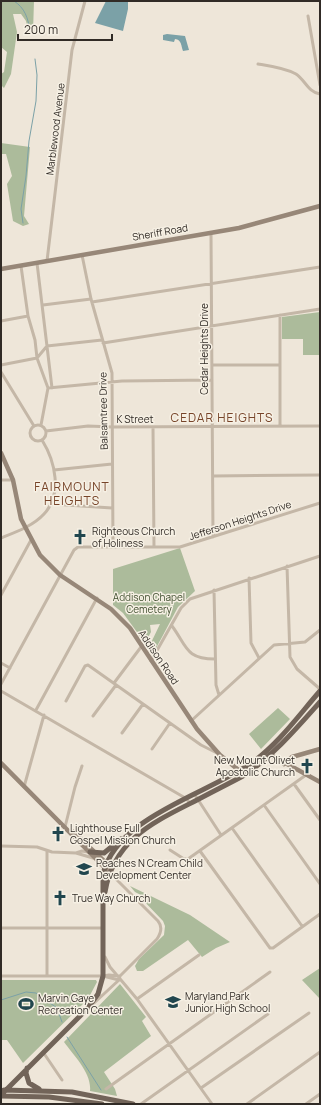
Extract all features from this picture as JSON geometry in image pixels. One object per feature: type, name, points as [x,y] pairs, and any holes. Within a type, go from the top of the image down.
[{"type":"main road","name":"Sheriff Road","points":[[1,269],[211,233],[256,224],[320,206]]},
{"type":"main road","name":"Addison Road","points":[[1,453],[13,480],[20,513],[25,528],[43,558],[60,575],[97,598],[118,615],[130,628],[191,721],[220,755],[240,770],[243,776]]},
{"type":"main road","points":[[196,797],[268,754],[320,690]]},
{"type":"main road","points":[[92,852],[108,851],[149,818],[243,776],[268,754],[320,702]]},
{"type":"main road","points":[[284,764],[292,757],[320,749]]},
{"type":"main road","points":[[268,754],[284,764],[320,782]]},
{"type":"main road","points":[[1,764],[66,829],[74,832],[110,873]]},
{"type":"main road","points":[[104,905],[110,873],[127,846],[142,830],[188,801]]},
{"type":"main road","points":[[102,1104],[49,1097],[1,1095],[3,1090],[87,1009],[98,994],[103,976],[104,905],[102,882],[105,868],[110,857],[130,832]]},
{"type":"main road","points":[[92,852],[104,861],[105,868]]},
{"type":"main road","points":[[27,1068],[26,1073],[29,1083],[42,1090]]},
{"type":"main road","points":[[3,1090],[42,1090],[92,1095],[133,1104]]},
{"type":"street","name":"Marblewood Avenue","points":[[47,261],[72,50],[85,1]]},
{"type":"street","points":[[308,16],[320,84]]},
{"type":"street","points":[[258,64],[280,68],[296,74],[311,91],[320,94]]},
{"type":"street","name":"Cedar Heights Drive","points":[[211,233],[213,537]]},
{"type":"street","name":"Balsamtree Drive","points":[[82,255],[112,381],[113,547]]},
{"type":"street","points":[[37,262],[52,388]]},
{"type":"street","points":[[21,266],[28,316],[35,340],[37,358],[48,388],[41,425]]},
{"type":"street","points":[[43,305],[92,301],[320,267]]},
{"type":"street","points":[[1,365],[37,358],[47,346],[102,341],[320,309]]},
{"type":"street","points":[[280,315],[280,426]]},
{"type":"street","points":[[1,321],[28,316]]},
{"type":"street","points":[[212,365],[280,365]]},
{"type":"street","points":[[1,372],[34,426]]},
{"type":"street","points":[[48,388],[112,381],[212,380]]},
{"type":"street","points":[[41,425],[46,431],[46,435],[42,440],[35,441],[31,438],[30,430],[34,426],[41,425]]},
{"type":"street","name":"K Street","points":[[46,431],[88,426],[320,426]]},
{"type":"street","points":[[153,427],[154,547]]},
{"type":"street","points":[[1,538],[25,528],[41,517],[51,504],[55,485],[54,470],[42,440]]},
{"type":"street","points":[[54,470],[112,464]]},
{"type":"street","points":[[213,476],[320,475]]},
{"type":"street","points":[[1,480],[13,480]]},
{"type":"street","name":"Jefferson Heights Drive","points":[[60,575],[74,550],[78,547],[180,547],[320,503]]},
{"type":"street","points":[[51,504],[112,508]]},
{"type":"street","points":[[1,595],[31,540]]},
{"type":"street","points":[[151,661],[186,602],[193,597],[320,556]]},
{"type":"street","points":[[287,566],[290,657],[294,666],[320,690]]},
{"type":"street","points":[[1,684],[60,575]]},
{"type":"street","points":[[249,578],[251,643],[259,658]]},
{"type":"street","points":[[214,590],[216,688],[219,695]]},
{"type":"street","points":[[36,710],[97,598]]},
{"type":"street","points":[[172,626],[193,655],[203,658],[215,658]]},
{"type":"street","points":[[191,721],[275,644],[308,641],[320,630]]},
{"type":"street","points":[[93,716],[141,646]]},
{"type":"street","points":[[1,663],[10,668]]},
{"type":"street","points":[[66,701],[82,671],[87,665],[206,749],[220,755]]},
{"type":"street","points":[[1,691],[36,710],[188,801]]},
{"type":"street","points":[[122,733],[143,704]]},
{"type":"street","points":[[24,787],[44,716]]},
{"type":"street","points":[[152,750],[170,723]]},
{"type":"street","points":[[66,829],[82,766]]},
{"type":"street","points":[[170,850],[187,860],[306,775]]},
{"type":"street","points":[[294,784],[320,820]]},
{"type":"street","points":[[196,797],[221,835]]},
{"type":"street","points":[[264,805],[320,884]]},
{"type":"street","points":[[232,828],[302,926]]},
{"type":"street","points":[[1,846],[37,847],[47,851],[76,853],[91,856],[98,861]]},
{"type":"street","points":[[47,851],[47,976]]},
{"type":"street","points":[[76,853],[82,851],[92,852]]},
{"type":"street","points":[[200,851],[270,948],[273,948],[320,914]]},
{"type":"street","points":[[87,1009],[157,939],[161,932],[160,923],[110,873]]},
{"type":"street","points":[[1,928],[103,928]]},
{"type":"street","points":[[103,952],[108,964],[138,999],[212,1104]]},
{"type":"street","points":[[138,999],[199,955]]},
{"type":"street","points":[[106,1089],[270,972]]},
{"type":"street","points":[[1,976],[109,975],[119,978]]},
{"type":"street","points":[[201,1088],[308,1013]]},
{"type":"street","points":[[142,1104],[268,1014]]},
{"type":"street","points":[[43,1052],[62,1080]]},
{"type":"street","points":[[247,1104],[320,1052]]},
{"type":"street","points":[[306,1104],[320,1094]]},
{"type":"green space","points":[[1,1],[34,1],[33,32],[28,31],[26,21],[21,14],[13,14],[17,32],[11,74],[4,88],[1,85],[1,74],[4,72],[7,52],[1,47]]},
{"type":"green space","points":[[1,143],[30,147],[24,216],[29,224],[23,226],[13,221],[7,184],[12,176],[6,154],[1,154]]},
{"type":"green space","points":[[320,312],[320,355],[303,355],[303,339],[282,339],[282,317]]},
{"type":"green space","name":"Addison Chapel Cemetery","points":[[180,548],[195,591],[178,607],[154,652],[149,647],[160,624],[150,625],[151,632],[145,643],[123,613],[113,605],[113,569]]},
{"type":"green space","points":[[278,708],[290,719],[261,749],[249,734]]},
{"type":"green space","points":[[130,886],[190,915],[230,942],[216,948],[202,957],[188,940],[143,971],[137,971],[135,966],[139,959],[164,935],[165,926],[163,921],[141,898],[141,895],[135,892]]},
{"type":"green space","points":[[320,968],[320,999],[302,980]]},
{"type":"green space","points":[[1,980],[96,980],[97,982],[88,999],[23,1063],[7,1040],[1,1040]]},
{"type":"green space","points":[[120,984],[146,1017],[142,1021],[151,1036],[104,1072],[115,1089],[117,1096],[90,1091],[90,1084],[85,1071],[64,1042]]},
{"type":"water","points":[[106,1],[128,1],[128,9],[123,31],[95,23]]},
{"type":"water","points":[[163,35],[185,36],[189,50],[183,51],[179,41],[175,39],[174,42],[163,40]]},
{"type":"waterway","points":[[14,1],[21,7],[25,14],[30,31]]},
{"type":"waterway","points":[[23,223],[21,209],[29,141],[36,101],[37,75],[35,59]]},
{"type":"waterway","points":[[1,1000],[26,992],[36,993],[57,1008],[62,1022]]},
{"type":"waterway","points":[[67,1037],[101,1090]]},
{"type":"place","name":"Righteous Church of Holiness","points":[[80,537]]},
{"type":"place","name":"New Mount Olivet Apostolic Church","points":[[307,766]]},
{"type":"place","name":"Lighthouse Full Gospel Mission Church","points":[[58,834]]},
{"type":"place","name":"Peaches N Cream Child Development Center","points":[[84,869]]},
{"type":"place","name":"True Way Church","points":[[60,898]]},
{"type":"place","name":"Maryland Park Junior High School","points":[[173,1002]]},
{"type":"place","name":"Marvin Gaye Recreation Center","points":[[26,1004]]},
{"type":"district","name":"CEDAR HEIGHTS","points":[[222,418]]},
{"type":"district","name":"FAIRMOUNT HEIGHTS","points":[[72,494]]}]
